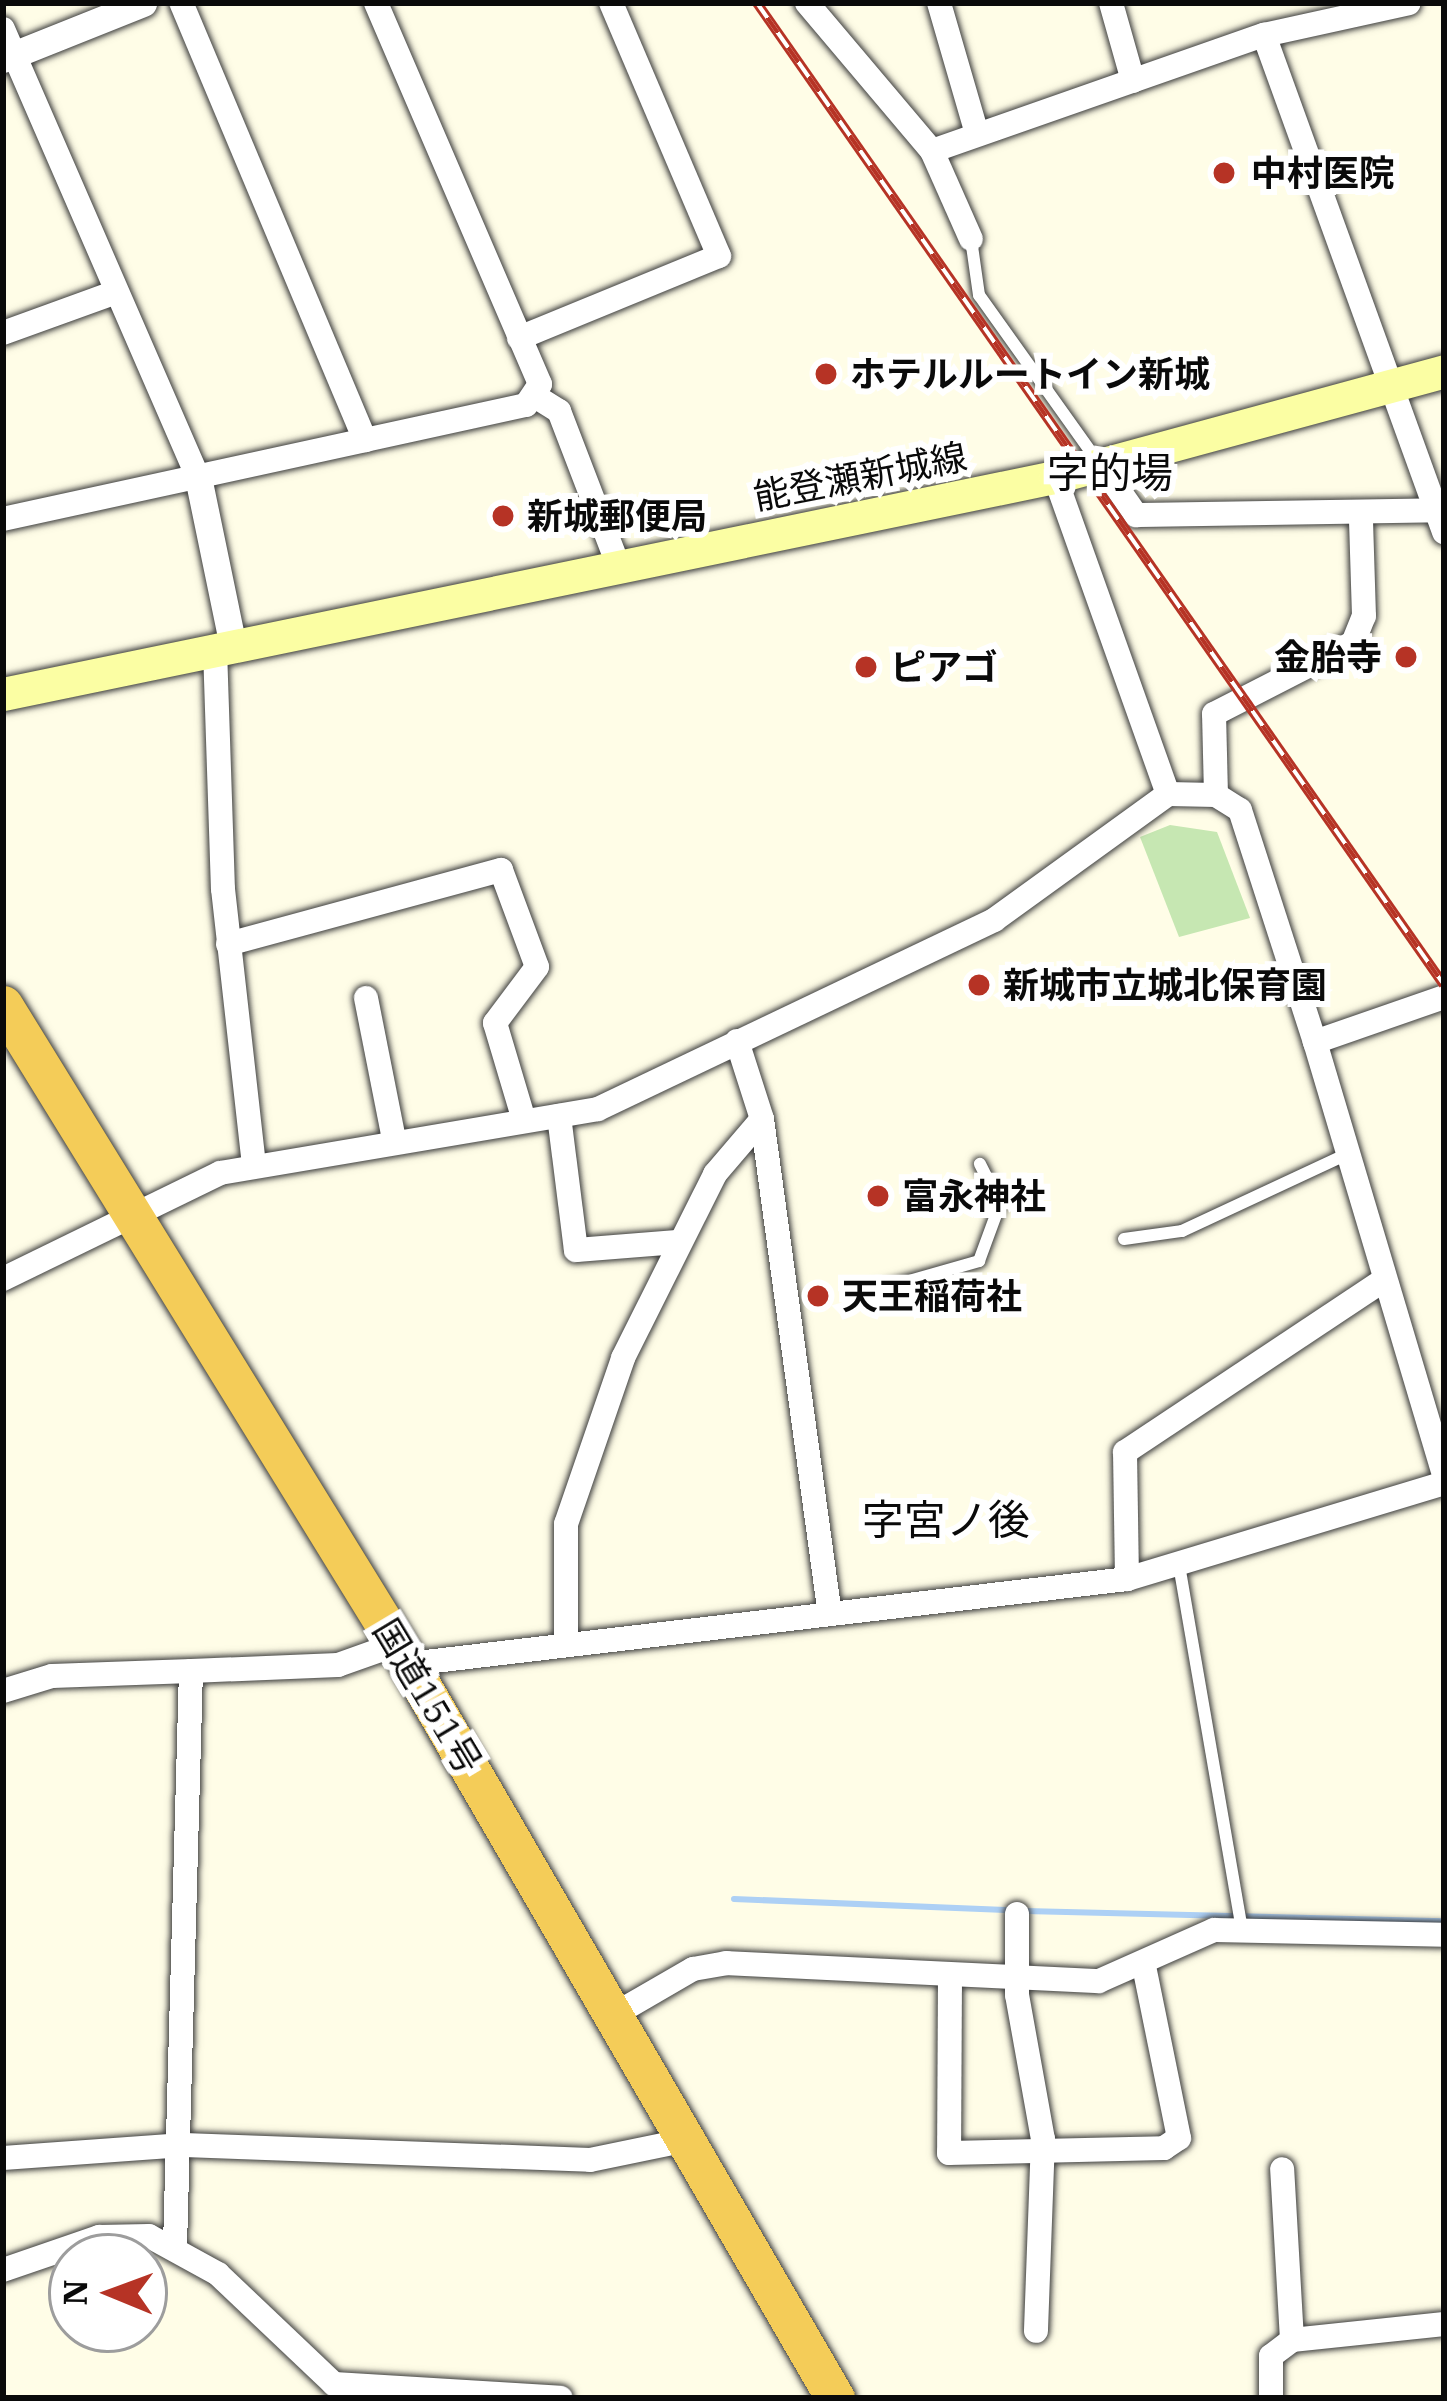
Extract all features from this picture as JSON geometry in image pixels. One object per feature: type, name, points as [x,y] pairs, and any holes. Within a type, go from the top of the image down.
[{"type":"highway","name":"国道151号","points":[[3,1005],[403,1654],[692,2139],[835,2398]]},
{"type":"main road","name":"能登瀬新城線","points":[[3,694],[1055,477],[1444,371]]},
{"type":"street","points":[[143,3],[7,47],[198,477],[224,648],[228,944],[254,1166]]},
{"type":"street","points":[[181,3],[365,440]]},
{"type":"street","points":[[376,3],[518,338],[538,398],[559,411],[618,565]]},
{"type":"street","points":[[518,338],[719,256],[611,3]]},
{"type":"street","points":[[807,3],[932,151],[971,239]]},
{"type":"street","points":[[939,3],[976,130]]},
{"type":"street","points":[[1111,3],[1133,81]]},
{"type":"street","points":[[932,151],[976,130],[1264,35],[1409,3]]},
{"type":"street","points":[[1102,466],[1136,515],[1442,518],[1264,35]]},
{"type":"street","points":[[3,333],[116,292]]},
{"type":"street","points":[[3,519],[538,398]]},
{"type":"street","points":[[1055,477],[1168,794]]},
{"type":"street","points":[[1216,795],[1214,714],[1353,643],[1364,616],[1360,518]]},
{"type":"street","points":[[3,1279],[254,1166],[523,1117],[598,1109],[994,920],[1168,794],[1216,795],[1240,810],[1349,1153],[1444,1479],[1127,1579],[403,1654],[338,1665],[52,1676],[3,1691]]},
{"type":"street","points":[[228,944],[501,870],[537,967],[495,1023],[523,1117]]},
{"type":"street","points":[[1315,1042],[1444,997]]},
{"type":"street","points":[[366,998],[394,1140]]},
{"type":"street","points":[[736,1042],[762,1119],[829,1610]]},
{"type":"street","points":[[559,1116],[576,1250],[678,1242]]},
{"type":"street","points":[[566,1638],[572,1498],[678,1242],[762,1119]]},
{"type":"street","points":[[1127,1579],[1125,1452],[1384,1280]]},
{"type":"street","points":[[175,2246],[184,2145],[191,1671]]},
{"type":"street","points":[[1017,1914],[1016,1978],[1043,2150],[1036,2331]]},
{"type":"street","points":[[617,2013],[692,1969],[725,1963],[1099,1981],[1144,1966],[1242,1920],[1444,1935]]},
{"type":"street","points":[[950,1975],[949,2153],[1164,2148],[1179,2138],[1144,1966]]},
{"type":"street","points":[[3,2158],[184,2145],[590,2160],[692,2139]]},
{"type":"street","points":[[1282,2169],[1292,2340]]},
{"type":"street","points":[[3,2270],[99,2237],[175,2246],[334,2384],[561,2398]]},
{"type":"street","points":[[1271,2398],[1271,2356],[1292,2340],[1444,2324]]},
{"type":"lane","points":[[971,239],[979,295],[1102,466]]},
{"type":"lane","points":[[1124,1240],[1182,1231],[1349,1153]]},
{"type":"lane","points":[[860,1295],[979,1261],[1000,1204],[980,1164]]},
{"type":"lane","points":[[1178,1565],[1242,1920]]},
{"type":"green space","points":[[1170,825],[1217,832],[1250,918],[1179,937],[1140,837]]},
{"type":"waterway","points":[[734,1899],[1012,1910]]},
{"type":"waterway","points":[[1025,1911],[1444,1921]]},
{"type":"railway","points":[[757,3],[1444,985]]},
{"type":"place","name":"中村医院","points":[[1224,173]]},
{"type":"place","name":"ホテルルートイン新城","points":[[826,374]]},
{"type":"place","name":"新城郵便局","points":[[503,516]]},
{"type":"place","name":"金胎寺","points":[[1406,657]]},
{"type":"place","name":"ピアゴ","points":[[866,667]]},
{"type":"place","name":"新城市立城北保育園","points":[[979,985]]},
{"type":"place","name":"富永神社","points":[[878,1196]]},
{"type":"place","name":"天王稲荷社","points":[[818,1296]]},
{"type":"district","name":"字的場","points":[[1110,473]]},
{"type":"district","name":"字宮ノ後","points":[[946,1520]]}]
